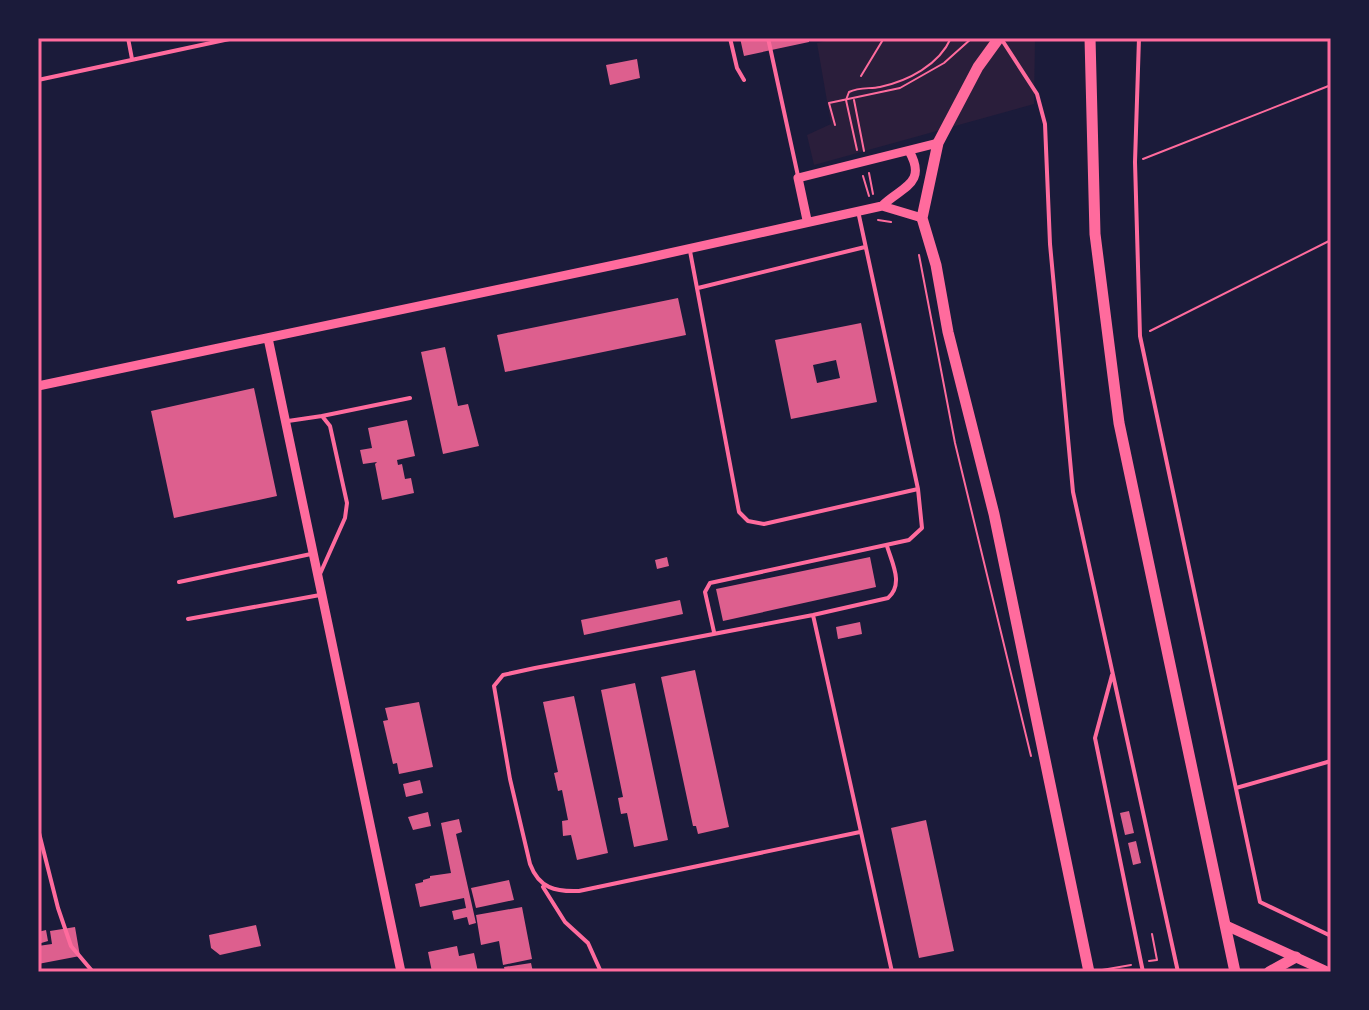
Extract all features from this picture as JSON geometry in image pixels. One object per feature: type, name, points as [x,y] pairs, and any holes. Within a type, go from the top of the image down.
[{"type":"main road","points":[[1000,38],[978,67],[938,143],[922,218],[936,265],[948,332],[994,514],[1089,972]]},
{"type":"main road","points":[[1090,38],[1095,234],[1119,423],[1235,972]]},
{"type":"main road","points":[[1225,925],[1328,972]]},
{"type":"main road","points":[[1269,972],[1296,957]]},
{"type":"street","points":[[807,220],[798,178],[938,143]]},
{"type":"street","points":[[877,207],[914,180],[916,169],[909,151]]},
{"type":"street","points":[[38,386],[690,248],[807,220],[877,207],[922,218]]},
{"type":"street","points":[[268,338],[401,972]]},
{"type":"lane","points":[[128,38],[132,60]]},
{"type":"lane","points":[[38,80],[234,38]]},
{"type":"lane","points":[[730,38],[737,68],[744,80]]},
{"type":"lane","points":[[768,38],[798,178]]},
{"type":"lane","points":[[1000,38],[1037,94],[1045,124],[1050,244],[1073,492],[1178,972]]},
{"type":"lane","points":[[1139,38],[1135,162],[1140,336],[1260,902],[1331,936]]},
{"type":"lane","points":[[714,632],[705,592],[710,583],[887,546],[909,540],[920,531],[918,489],[858,211]]},
{"type":"lane","points":[[698,288],[865,247]]},
{"type":"lane","points":[[690,248],[739,512],[744,519],[764,524],[918,489]]},
{"type":"lane","points":[[285,421],[410,398]]},
{"type":"lane","points":[[319,577],[345,518],[347,503],[330,426],[322,416]]},
{"type":"lane","points":[[601,972],[588,943],[565,922],[530,864],[497,717],[495,682],[503,675],[535,668],[813,615],[891,596],[898,583],[887,546]]},
{"type":"lane","points":[[179,582],[314,554]]},
{"type":"lane","points":[[188,619],[322,595]]},
{"type":"lane","points":[[813,615],[892,972]]},
{"type":"lane","points":[[1112,673],[1095,738],[1143,972]]},
{"type":"lane","points":[[1236,788],[1331,761]]},
{"type":"lane","points":[[38,829],[71,946],[93,972]]},
{"type":"lane","points":[[540,881],[556,891],[579,891],[860,832]]},
{"type":"path","points":[[861,76],[884,38]]},
{"type":"path","points":[[846,100],[849,92],[879,87],[934,62],[946,50],[951,38]]},
{"type":"path","points":[[835,125],[829,103],[900,88],[944,63],[972,38]]},
{"type":"path","points":[[1135,162],[1331,85]]},
{"type":"path","points":[[877,207],[876,219],[884,223],[897,222]]},
{"type":"path","points":[[1140,336],[1331,240]]},
{"type":"path","points":[[918,249],[955,443],[1031,757]]},
{"type":"shaded area","points":[[839,38],[1035,38],[1034,104],[814,165],[807,135],[831,124],[817,43]]},
{"type":"building","points":[[740,38],[809,38],[809,42],[744,56]]},
{"type":"building","points":[[637,59],[640,78],[610,85],[606,65]]},
{"type":"building","points":[[678,298],[686,335],[505,372],[497,335]]},
{"type":"building","points":[[861,323],[877,402],[791,419],[775,340]],"holes":[[[836,360],[840,378],[817,383],[813,365]]]},
{"type":"building","points":[[445,347],[458,406],[468,404],[479,446],[443,454],[421,352]]},
{"type":"building","points":[[254,388],[277,496],[174,518],[151,411]]},
{"type":"building","points":[[407,420],[415,456],[397,460],[398,465],[402,464],[405,479],[411,478],[414,493],[382,500],[377,462],[363,464],[360,450],[372,448],[368,428]]},
{"type":"building","points":[[667,557],[669,566],[657,569],[655,560]]},
{"type":"building","points":[[870,557],[876,587],[723,621],[716,589]]},
{"type":"building","points":[[680,600],[683,614],[584,635],[581,620]]},
{"type":"building","points":[[860,622],[862,634],[838,639],[836,627]]},
{"type":"building","points":[[695,670],[729,827],[698,834],[696,826],[693,826],[661,677]]},
{"type":"building","points":[[635,683],[668,840],[634,847],[627,813],[621,814],[618,798],[623,797],[601,690]]},
{"type":"building","points":[[574,696],[608,853],[577,860],[571,835],[563,836],[562,821],[568,820],[562,790],[558,791],[554,773],[558,772],[543,702]]},
{"type":"building","points":[[419,702],[433,767],[399,774],[397,763],[393,764],[383,721],[388,720],[385,708]]},
{"type":"building","points":[[420,780],[423,793],[406,797],[403,784]]},
{"type":"building","points":[[1129,811],[1134,833],[1125,835],[1120,813]]},
{"type":"building","points":[[428,812],[431,826],[413,830],[408,817]]},
{"type":"building","points":[[459,819],[462,832],[456,834],[476,923],[469,925],[467,917],[454,920],[452,911],[466,908],[464,898],[420,907],[415,884],[430,876],[451,873],[441,823]]},
{"type":"building","points":[[926,820],[954,951],[919,958],[891,828]]},
{"type":"building","points":[[1136,841],[1141,863],[1133,865],[1128,843]]},
{"type":"building","points":[[509,880],[514,900],[476,908],[471,888]]},
{"type":"building","points":[[522,907],[532,959],[503,965],[499,941],[481,945],[476,915]]},
{"type":"building","points":[[256,925],[261,946],[220,955],[211,948],[209,935]]},
{"type":"building","points":[[75,927],[80,956],[38,964],[38,946],[52,944],[50,931]]},
{"type":"building","points":[[46,930],[48,941],[38,944],[38,932]]},
{"type":"building","points":[[457,946],[459,956],[474,953],[478,972],[432,972],[428,952]]},
{"type":"building","points":[[531,963],[533,972],[505,972],[504,967]]}]
